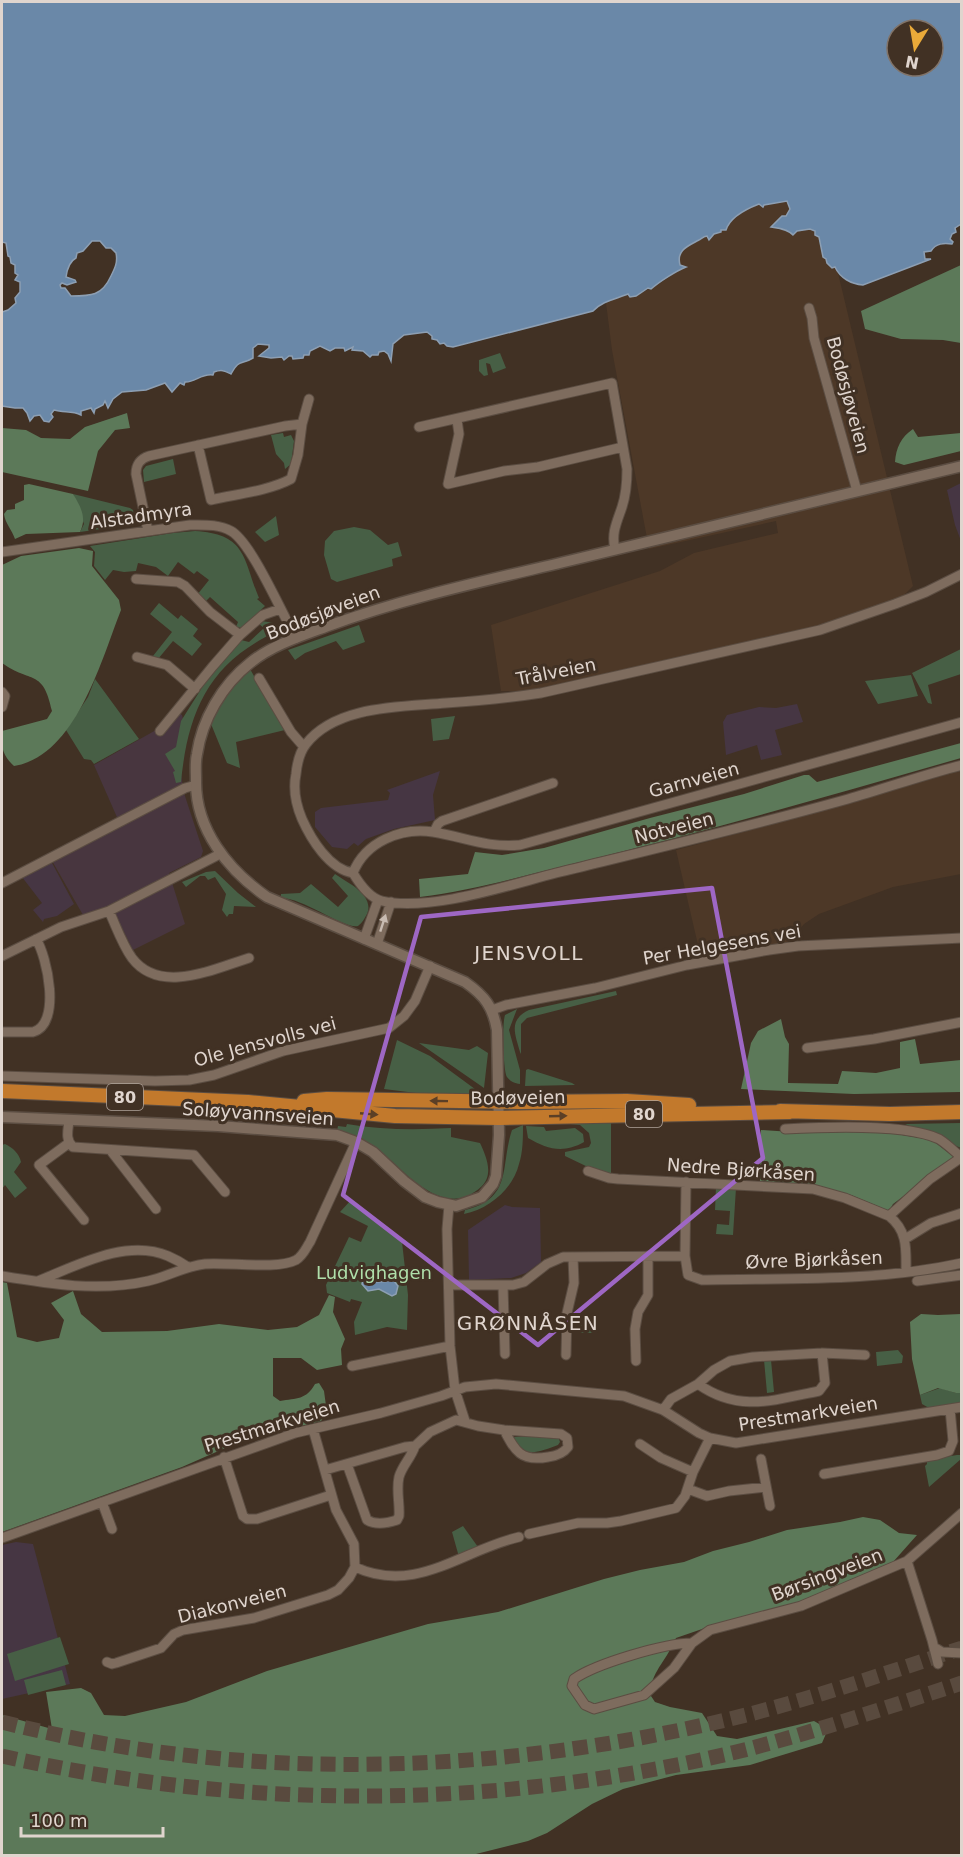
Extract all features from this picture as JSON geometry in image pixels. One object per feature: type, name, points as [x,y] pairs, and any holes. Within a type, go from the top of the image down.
[{"type":"main road","name":"Bodøveien","points":[[2,1091],[248,1102],[395,1116],[499,1118],[790,1112],[890,1114],[962,1112]]},
{"type":"main road","name":"Bodøveien","points":[[248,1102],[327,1099],[498,1102],[627,1101],[790,1112]]},
{"type":"street","name":"Bodøsjøveien","points":[[809,308],[814,338],[857,492]]},
{"type":"street","points":[[419,427],[457,420],[612,382],[627,483],[614,528],[612,539],[615,549]]},
{"type":"street","points":[[198,446],[211,500],[283,483],[291,479],[297,463],[302,424],[309,399]]},
{"type":"street","points":[[457,420],[459,434],[448,484],[504,471],[538,467],[623,447]]},
{"type":"street","points":[[148,531],[136,474],[137,465],[144,458],[302,424]]},
{"type":"street","name":"Bodøsjøveien","points":[[492,1010],[476,990],[465,982],[267,897],[248,884],[220,854],[204,822],[196,785],[197,754],[203,731],[216,701],[232,679],[263,654],[296,638],[384,606],[962,466]]},
{"type":"street","name":"Alstadmyra","points":[[2,552],[148,531],[206,525],[220,527],[232,532],[250,551],[296,638]]},
{"type":"street","name":"Trålveien","points":[[304,747],[324,728],[356,713],[395,707],[505,698],[604,679],[820,630],[926,592],[962,574]]},
{"type":"street","points":[[136,579],[178,582],[210,612],[240,635]]},
{"type":"street","points":[[160,731],[240,635],[262,615],[280,609]]},
{"type":"street","points":[[137,657],[167,666],[195,689]]},
{"type":"street","points":[[259,678],[291,732],[304,747],[295,779],[295,796],[301,817],[311,836],[334,865],[353,873],[358,882],[378,900],[364,939]]},
{"type":"street","points":[[2,692],[5,696],[2,706]]},
{"type":"street","name":"Garnveien","points":[[353,873],[360,858],[370,849],[385,839],[409,832],[434,832],[501,847],[520,845],[962,722]]},
{"type":"street","name":"Notveien","points":[[378,900],[432,901],[490,890],[813,808],[962,765]]},
{"type":"street","points":[[434,832],[442,821],[553,783]]},
{"type":"street","points":[[2,883],[190,785],[196,785]]},
{"type":"street","points":[[2,956],[61,927],[109,911],[220,854]]},
{"type":"street","points":[[377,944],[391,902]]},
{"type":"street","points":[[109,911],[130,955],[144,970],[157,976],[180,977],[249,958]]},
{"type":"street","name":"Per Helgesens vei","points":[[492,1010],[687,965],[769,950],[804,945],[962,938]]},
{"type":"street","points":[[2,1032],[33,1032],[44,1023],[50,987],[43,951],[36,939]]},
{"type":"street","name":"Ole Jensvolls vei","points":[[2,1076],[155,1082],[189,1080],[214,1075],[283,1051],[389,1028],[404,1016],[415,1001],[430,966]]},
{"type":"street","points":[[465,1421],[454,1390],[450,1346],[447,1229],[449,1205],[464,1204],[482,1197],[493,1184],[498,1161],[497,1030],[492,1010]]},
{"type":"street","points":[[807,1048],[874,1039],[962,1022]]},
{"type":"street","name":"Soløyvannsveien","points":[[2,1117],[218,1126],[337,1135],[373,1152],[415,1190],[449,1205]]},
{"type":"street","points":[[69,1121],[69,1143]]},
{"type":"street","points":[[785,1129],[903,1130],[939,1139],[961,1157],[930,1179],[889,1216],[901,1227],[905,1239],[906,1272]]},
{"type":"street","points":[[2,1276],[37,1282],[103,1287],[147,1281],[189,1267],[226,1263],[275,1264],[295,1261],[301,1257],[356,1142]]},
{"type":"street","points":[[69,1143],[78,1148],[194,1155],[225,1192]]},
{"type":"street","points":[[69,1143],[39,1165],[84,1220]]},
{"type":"street","points":[[111,1150],[156,1209]]},
{"type":"street","name":"Nedre Bjørkåsen","points":[[588,1171],[609,1178],[813,1189],[845,1198],[889,1216]]},
{"type":"street","points":[[449,1286],[502,1287],[524,1282],[547,1264],[563,1257],[685,1256],[686,1182]]},
{"type":"street","points":[[905,1239],[932,1223],[962,1213]]},
{"type":"street","points":[[37,1282],[94,1257],[129,1251],[157,1252],[189,1267]]},
{"type":"street","points":[[636,1361],[635,1329],[638,1312],[648,1295],[648,1256]]},
{"type":"street","name":"Øvre Bjørkåsen","points":[[685,1256],[688,1275],[702,1280],[828,1278],[906,1272],[962,1263]]},
{"type":"street","points":[[566,1355],[567,1313],[574,1283],[573,1257]]},
{"type":"street","points":[[917,1281],[962,1275]]},
{"type":"street","points":[[502,1287],[505,1354]]},
{"type":"street","points":[[352,1365],[450,1346]]},
{"type":"street","points":[[698,1384],[724,1399],[746,1402],[819,1391],[825,1383],[822,1353]]},
{"type":"street","points":[[663,1410],[671,1399],[698,1384],[714,1370],[730,1361],[753,1357],[822,1353],[865,1355]]},
{"type":"street","name":"Prestmarkveien","points":[[2,1538],[224,1457],[313,1429],[381,1413],[465,1387],[496,1384],[609,1393],[636,1399],[663,1410],[710,1438],[723,1442],[748,1442],[962,1407]]},
{"type":"street","points":[[824,1474],[944,1454],[952,1447],[950,1409]]},
{"type":"street","points":[[347,1464],[367,1520],[375,1523],[392,1522],[399,1516],[400,1473],[415,1446],[438,1427],[456,1420],[504,1430],[561,1434],[567,1438],[568,1447],[564,1453],[558,1455],[530,1459],[519,1454],[504,1430]]},
{"type":"street","points":[[313,1429],[336,1510],[354,1544],[355,1567],[387,1577],[409,1574],[440,1568],[506,1540],[519,1537]]},
{"type":"street","points":[[529,1534],[578,1523],[607,1523],[676,1508],[688,1489],[693,1472],[710,1438]]},
{"type":"street","points":[[640,1443],[662,1458],[693,1472]]},
{"type":"street","points":[[325,1470],[415,1446]]},
{"type":"street","points":[[224,1457],[243,1516],[247,1519],[257,1519],[331,1495]]},
{"type":"street","points":[[761,1459],[770,1506]]},
{"type":"street","points":[[688,1489],[707,1497],[729,1491],[766,1487]]},
{"type":"street","points":[[102,1502],[112,1529]]},
{"type":"street","name":"Børsingveien","points":[[692,1643],[669,1645],[595,1668],[574,1679],[573,1686],[585,1705],[594,1709],[644,1695],[674,1668],[692,1643],[710,1629],[801,1606],[907,1561],[962,1513]]},
{"type":"street","points":[[907,1561],[938,1664]]},
{"type":"street","name":"Diakonveien","points":[[107,1662],[116,1663],[161,1648],[174,1634],[183,1630],[243,1621],[328,1595],[344,1584],[355,1567]]},
{"type":"street","points":[[934,1647],[942,1652],[962,1653]]},
{"type":"highlighted area","points":[[712,888],[763,1158],[538,1345],[343,1195],[421,917]]},
{"type":"shaded area","points":[[787,201],[790,209],[786,216],[782,216],[772,226],[779,230],[785,229],[796,233],[810,229],[816,231],[823,257],[835,267],[838,273],[913,586],[903,596],[817,628],[531,691],[501,691],[491,625],[660,571],[694,553],[778,533],[776,521],[649,549],[612,350],[606,303],[615,297],[639,294],[659,284],[682,268],[679,264],[680,254],[692,241],[714,234],[747,209],[759,204]]},
{"type":"shaded area","points":[[961,483],[961,541],[947,490]]},
{"type":"shaded area","points":[[797,704],[803,722],[775,730],[782,755],[761,760],[757,745],[726,755],[723,722],[727,715],[759,707],[776,708]]},
{"type":"shaded area","points":[[175,709],[182,715],[185,726],[178,754],[184,793],[203,851],[201,857],[169,873],[185,924],[133,950],[111,906],[83,915],[51,859],[120,824],[94,765],[156,730]]},
{"type":"shaded area","points":[[961,770],[961,874],[893,887],[819,914],[804,924],[787,942],[701,958],[676,850],[852,803]]},
{"type":"shaded area","points":[[440,771],[433,795],[435,820],[394,829],[366,839],[358,846],[354,843],[347,849],[332,847],[315,827],[315,812],[321,808],[388,800],[390,793],[387,790]]},
{"type":"shaded area","points":[[51,861],[74,904],[57,916],[44,919],[43,922],[33,910],[42,903],[22,877]]},
{"type":"shaded area","points":[[505,1205],[540,1208],[541,1262],[526,1273],[511,1278],[469,1280],[468,1230]]},
{"type":"shaded area","points":[[16,1542],[33,1544],[70,1684],[2,1699],[2,1545]]},
{"type":"green space","points":[[961,265],[961,343],[901,339],[865,329],[861,311]]},
{"type":"green space","points":[[500,353],[506,368],[493,373],[490,364],[486,363],[488,375],[484,376],[479,371],[479,360]]},
{"type":"green space","points":[[127,413],[130,428],[115,430],[98,451],[88,491],[2,472],[2,428],[26,430],[41,438],[70,439],[85,427]]},
{"type":"green space","points":[[913,429],[918,437],[961,433],[961,451],[904,465],[895,462],[900,443]]},
{"type":"green space","points":[[283,433],[284,437],[291,435],[294,441],[291,464],[285,469],[284,463],[276,454],[271,435]]},
{"type":"green space","points":[[173,459],[176,474],[144,482],[143,470],[146,466]]},
{"type":"green space","points":[[29,484],[73,494],[82,513],[83,522],[80,532],[26,534],[15,539],[4,514],[7,510],[15,509],[15,504],[24,500],[24,485]]},
{"type":"green space","points":[[73,494],[130,508],[133,510],[135,522],[129,525],[80,532],[84,524]]},
{"type":"green space","points":[[276,516],[279,535],[265,542],[255,532]]},
{"type":"green space","points":[[354,527],[370,530],[388,545],[398,542],[402,556],[392,559],[393,566],[337,582],[331,579],[324,555],[325,541],[334,531]]},
{"type":"green space","points":[[195,531],[225,537],[234,543],[245,560],[259,598],[257,599],[265,606],[242,628],[236,627],[238,622],[210,597],[205,602],[197,595],[209,580],[197,571],[194,574],[178,562],[168,576],[156,567],[138,563],[136,571],[113,570],[105,580],[94,566],[95,552],[90,546]]},
{"type":"green space","points":[[79,548],[93,551],[92,566],[119,600],[121,610],[95,679],[70,726],[54,745],[36,759],[14,766],[3,750],[2,731],[47,719],[52,711],[40,682],[2,663],[2,565],[21,556]]},
{"type":"green space","points":[[159,603],[178,619],[181,615],[198,629],[193,636],[202,644],[192,656],[173,641],[158,659],[153,656],[172,632],[150,614]]},
{"type":"green space","points":[[262,621],[274,623],[278,631],[254,643],[235,658],[206,692],[189,733],[181,782],[176,783],[173,772],[175,771],[165,754],[176,747],[181,721],[208,678],[241,640],[249,642],[264,628],[259,624]]},
{"type":"green space","points":[[359,625],[365,642],[343,650],[336,641],[305,653],[295,660],[288,650]]},
{"type":"green space","points":[[961,649],[961,674],[928,685],[932,704],[928,703],[912,673]]},
{"type":"green space","points":[[250,669],[285,730],[236,742],[240,768],[227,763],[211,724],[228,694]]},
{"type":"green space","points":[[911,675],[918,696],[878,704],[865,681]]},
{"type":"green space","points":[[95,679],[139,739],[94,764],[91,760],[84,759],[66,730],[88,697]]},
{"type":"green space","points":[[455,716],[449,739],[433,741],[431,719]]},
{"type":"green space","points":[[961,743],[961,758],[867,785],[632,849],[482,886],[420,897],[419,879],[468,874],[475,852],[502,855],[544,848],[744,794],[804,775],[809,775],[817,782]]},
{"type":"green space","points":[[215,871],[256,907],[234,906],[233,914],[227,917],[222,910],[226,894],[215,877],[208,880],[205,876],[200,876],[186,887],[182,882],[206,872]]},
{"type":"green space","points":[[335,874],[359,890],[367,901],[367,914],[358,926],[351,926],[301,903],[281,898],[281,894],[300,893],[311,884],[338,907],[348,896],[332,878]]},
{"type":"green space","points":[[616,991],[617,995],[527,1018],[521,1024],[521,1054],[515,1028],[522,1014],[529,1010]]},
{"type":"green space","points":[[517,1009],[509,1030],[520,1070],[520,1084],[507,1077],[503,1047],[505,1015]]},
{"type":"green space","points":[[781,1019],[789,1044],[788,1083],[838,1084],[842,1071],[876,1073],[900,1068],[900,1042],[915,1039],[920,1064],[961,1060],[961,1092],[854,1094],[741,1089],[751,1043],[758,1031]]},
{"type":"green space","points":[[397,1040],[430,1056],[479,1092],[476,1095],[424,1094],[384,1089]]},
{"type":"green space","points":[[419,1043],[469,1050],[477,1046],[488,1053],[484,1088]]},
{"type":"green space","points":[[528,1069],[572,1083],[575,1085],[525,1086]]},
{"type":"green space","points":[[583,1121],[611,1121],[611,1174],[590,1168],[565,1156],[565,1152],[589,1147],[591,1143],[589,1133],[580,1125],[570,1124]]},
{"type":"green space","points":[[961,1123],[961,1148],[905,1124]]},
{"type":"green space","points":[[347,1124],[399,1129],[451,1128],[451,1137],[480,1143],[488,1165],[488,1176],[482,1186],[467,1196],[453,1199],[439,1196],[425,1189],[376,1148],[337,1131],[338,1126],[346,1127]]},
{"type":"green space","points":[[523,1125],[521,1155],[511,1182],[491,1203],[464,1214],[465,1210],[491,1198],[498,1189],[505,1168],[512,1130]]},
{"type":"green space","points":[[526,1126],[544,1127],[546,1131],[575,1128],[583,1134],[584,1142],[569,1148],[555,1149],[528,1138]]},
{"type":"green space","points":[[761,1130],[884,1132],[932,1140],[955,1158],[893,1204],[889,1211],[851,1195],[816,1185],[760,1181]]},
{"type":"green space","points":[[5,1144],[19,1156],[21,1162],[14,1172],[27,1188],[15,1198],[5,1185],[2,1189],[2,1145]]},
{"type":"green space","points":[[716,1187],[736,1188],[733,1235],[716,1234],[717,1224],[729,1225],[730,1211],[715,1210]]},
{"type":"green space","name":"Ludvighagen","points":[[351,1200],[402,1242],[408,1295],[407,1330],[387,1327],[355,1335],[354,1322],[362,1302],[351,1299],[350,1302],[327,1293],[326,1285],[349,1237],[361,1242],[368,1226],[340,1212]]},
{"type":"green space","points":[[2,1282],[7,1283],[17,1337],[37,1342],[59,1338],[64,1320],[51,1303],[73,1291],[81,1314],[102,1332],[167,1331],[219,1324],[268,1330],[297,1327],[319,1315],[329,1295],[335,1297],[333,1312],[345,1339],[341,1349],[342,1365],[317,1370],[301,1358],[273,1358],[273,1396],[280,1401],[304,1396],[315,1384],[319,1383],[324,1391],[327,1413],[321,1421],[292,1428],[264,1431],[182,1467],[2,1532]]},
{"type":"green space","points":[[921,1314],[961,1314],[961,1393],[938,1388],[920,1395],[912,1359],[910,1322]]},
{"type":"green space","points":[[570,1318],[598,1320],[596,1333],[569,1333]]},
{"type":"green space","points":[[898,1350],[903,1356],[902,1363],[877,1366],[876,1352]]},
{"type":"green space","points":[[764,1360],[771,1360],[774,1392],[767,1393]]},
{"type":"green space","points":[[940,1388],[961,1393],[961,1403],[929,1408],[922,1404],[920,1395]]},
{"type":"green space","points":[[514,1437],[559,1439],[560,1442],[545,1450],[527,1452],[521,1449]]},
{"type":"green space","points":[[960,1455],[961,1459],[929,1487],[925,1466],[927,1460]]},
{"type":"green space","points":[[863,1517],[880,1520],[899,1533],[917,1535],[893,1562],[851,1582],[801,1603],[705,1628],[676,1638],[657,1670],[649,1693],[655,1702],[702,1713],[717,1736],[737,1739],[814,1721],[828,1729],[822,1743],[750,1765],[676,1775],[623,1789],[592,1804],[547,1833],[528,1841],[472,1855],[2,1855],[2,1715],[52,1729],[46,1692],[81,1688],[91,1693],[104,1715],[125,1716],[186,1702],[267,1671],[428,1624],[498,1612],[604,1579],[684,1562],[713,1551],[787,1530]]},
{"type":"green space","points":[[463,1526],[478,1547],[459,1557],[452,1532]]},
{"type":"green space","points":[[60,1637],[69,1664],[15,1681],[7,1654]]},
{"type":"green space","points":[[62,1670],[66,1685],[28,1695],[24,1680]]},
{"type":"water","points":[[2,2],[961,2],[961,224],[952,234],[950,239],[952,244],[940,244],[931,251],[924,252],[925,259],[931,259],[863,285],[846,280],[835,267],[832,268],[827,263],[815,231],[810,229],[797,231],[793,235],[786,230],[771,227],[782,216],[786,216],[790,209],[787,201],[763,207],[759,204],[735,217],[726,230],[714,234],[709,240],[707,236],[704,237],[684,249],[679,260],[680,265],[686,267],[651,289],[648,288],[636,296],[630,297],[628,294],[609,301],[593,311],[453,347],[444,343],[440,344],[427,332],[404,335],[393,344],[391,361],[384,351],[370,357],[363,351],[352,350],[353,347],[345,351],[344,348],[335,348],[330,351],[320,346],[310,351],[309,355],[304,355],[303,358],[293,359],[289,356],[284,360],[282,357],[259,356],[269,348],[269,345],[258,344],[253,348],[253,358],[238,364],[231,374],[217,371],[213,375],[205,375],[185,382],[184,385],[180,383],[172,392],[165,383],[146,390],[122,392],[113,399],[108,408],[105,401],[103,405],[95,409],[94,413],[91,408],[81,411],[81,415],[54,410],[49,422],[44,421],[40,415],[34,416],[30,421],[23,408],[2,406],[2,312],[16,303],[15,298],[20,292],[20,282],[15,280],[18,275],[15,273],[15,265],[11,263],[8,256],[6,243],[2,242]],"holes":[[[92,241],[100,241],[106,248],[111,248],[116,253],[115,268],[108,283],[95,294],[71,296],[60,285],[76,282],[66,277],[72,261],[76,258],[77,253],[83,251]]]},
{"type":"water","points":[[367,1278],[377,1282],[394,1281],[398,1286],[396,1294],[392,1296],[379,1289],[368,1291],[362,1284]]},
{"type":"tunnel","points":[[2,1722],[90,1741],[179,1754],[269,1762],[360,1764],[450,1761],[540,1753],[629,1740],[717,1722],[810,1697],[962,1648]]},
{"type":"tunnel","points":[[2,1756],[93,1774],[185,1786],[277,1794],[369,1796],[461,1793],[553,1785],[645,1771],[736,1752],[822,1728],[962,1683]]},
{"type":"district","name":"JENSVOLL","points":[[529,953]]},
{"type":"district","name":"GRØNNÅSEN","points":[[528,1323]]}]
